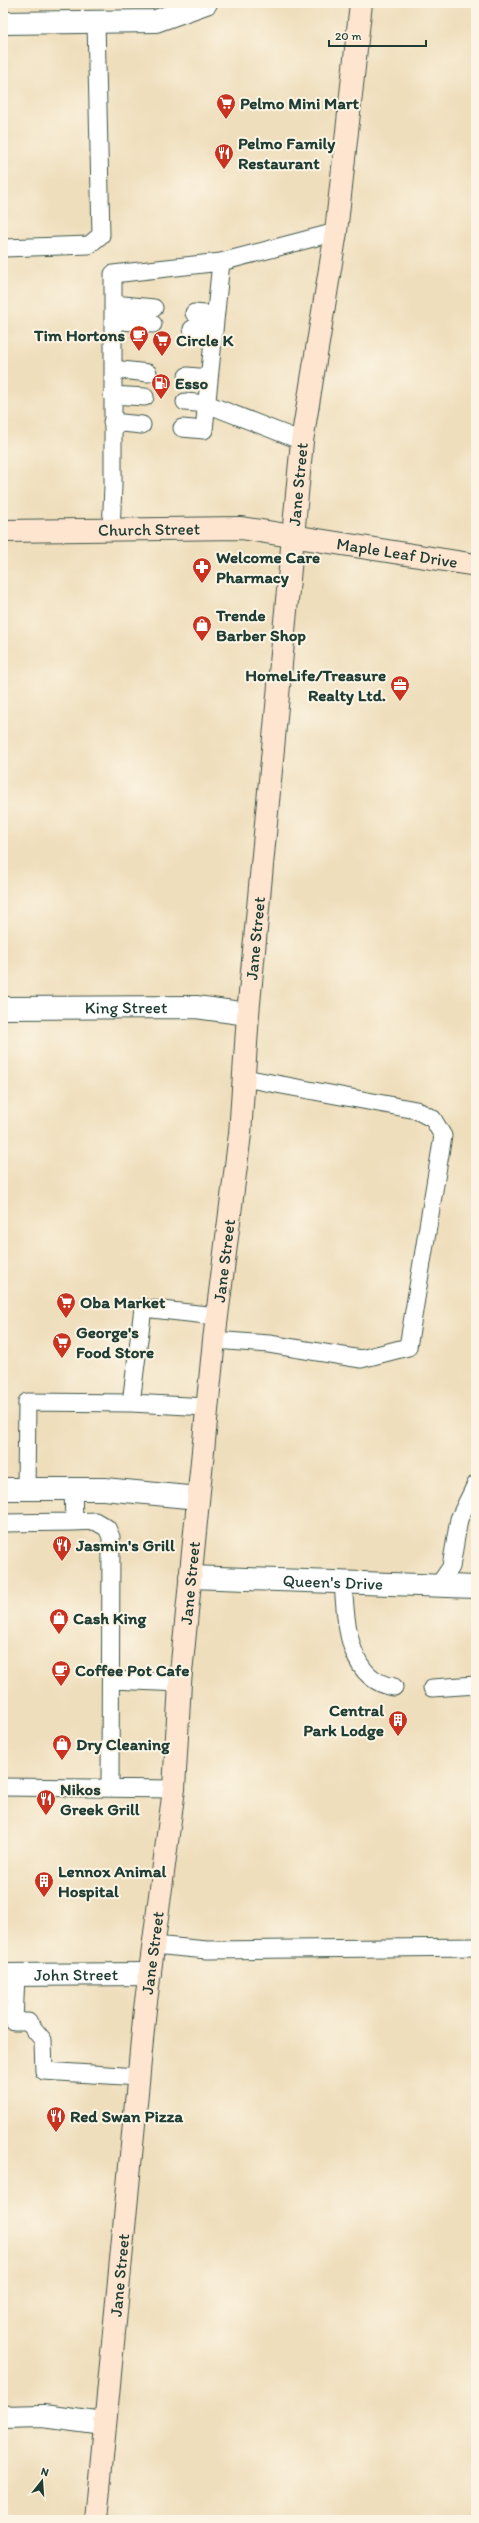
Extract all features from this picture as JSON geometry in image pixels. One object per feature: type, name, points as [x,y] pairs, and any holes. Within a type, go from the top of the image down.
[{"type":"main road","name":"Jane Street","points":[[96,2520],[104,2424],[139,2077],[150,1974],[174,1789],[180,1683],[216,1316],[240,1134],[248,1014],[302,441],[336,232],[362,3]]},
{"type":"main road","name":"Church Street","points":[[3,531],[111,531],[241,528],[294,536]]},
{"type":"main road","name":"Maple Leaf Drive","points":[[294,536],[476,565]]},
{"type":"street","points":[[3,23],[156,21],[206,3]]},
{"type":"street","name":"King Street","points":[[3,1008],[196,1007],[248,1014]]},
{"type":"street","points":[[3,1489],[104,1489],[198,1498]]},
{"type":"street","name":"Queen's Drive","points":[[190,1577],[476,1588]]},
{"type":"street","name":"John Street","points":[[9,1975],[150,1974]]},
{"type":"street","points":[[3,2417],[43,2416],[104,2424]]},
{"type":"lane","points":[[3,248],[61,248],[90,245],[101,235],[96,22]]},
{"type":"lane","points":[[111,531],[114,486],[112,422],[113,274],[221,262],[336,232]]},
{"type":"lane","points":[[182,428],[204,430],[221,262]]},
{"type":"lane","points":[[113,312],[154,316]]},
{"type":"lane","points":[[193,321],[215,323]]},
{"type":"lane","points":[[113,369],[148,373]]},
{"type":"lane","points":[[187,376],[209,378]]},
{"type":"lane","points":[[112,395],[145,397]]},
{"type":"lane","points":[[185,402],[207,404],[302,441]]},
{"type":"lane","points":[[112,422],[142,425]]},
{"type":"lane","points":[[214,1340],[269,1344],[361,1359],[408,1347],[443,1136],[433,1119],[416,1110],[244,1078]]},
{"type":"lane","points":[[131,1403],[143,1308],[216,1316]]},
{"type":"lane","points":[[26,1489],[27,1402],[131,1403],[207,1407]]},
{"type":"lane","points":[[438,1586],[451,1566],[459,1519],[476,1484]]},
{"type":"lane","points":[[73,1490],[74,1522]]},
{"type":"lane","points":[[3,1523],[95,1521],[108,1528],[110,1537],[112,1680],[110,1787]]},
{"type":"lane","points":[[343,1583],[346,1624],[355,1660],[380,1685],[394,1687]]},
{"type":"lane","points":[[112,1680],[180,1683]]},
{"type":"lane","points":[[432,1688],[476,1685]]},
{"type":"lane","points":[[3,1787],[110,1787],[174,1789]]},
{"type":"lane","points":[[154,1945],[207,1950],[476,1947]]},
{"type":"lane","points":[[9,1975],[9,2022],[28,2022],[43,2040],[44,2071],[139,2077]]},
{"type":"place","name":"Pelmo Mini Mart","points":[[226,120]]},
{"type":"place","name":"Pelmo Family Restaurant","points":[[224,170]]},
{"type":"place","name":"Tim Hortons","points":[[139,352]]},
{"type":"place","name":"Circle K","points":[[162,357]]},
{"type":"place","name":"Esso","points":[[161,400]]},
{"type":"place","name":"Welcome Care Pharmacy","points":[[202,584]]},
{"type":"place","name":"Trende Barber Shop","points":[[202,642]]},
{"type":"place","name":"HomeLife/Treasure Realty Ltd.","points":[[400,702]]},
{"type":"place","name":"Oba Market","points":[[66,1319]]},
{"type":"place","name":"George's Food Store","points":[[62,1359]]},
{"type":"place","name":"Jasmin's Grill","points":[[62,1562]]},
{"type":"place","name":"Cash King","points":[[59,1635]]},
{"type":"place","name":"Coffee Pot Cafe","points":[[61,1687]]},
{"type":"place","name":"Central Park Lodge","points":[[398,1737]]},
{"type":"place","name":"Dry Cleaning","points":[[62,1761]]},
{"type":"place","name":"Nikos Greek Grill","points":[[46,1816]]},
{"type":"place","name":"Lennox Animal Hospital","points":[[44,1898]]},
{"type":"place","name":"Red Swan Pizza","points":[[56,2133]]}]
